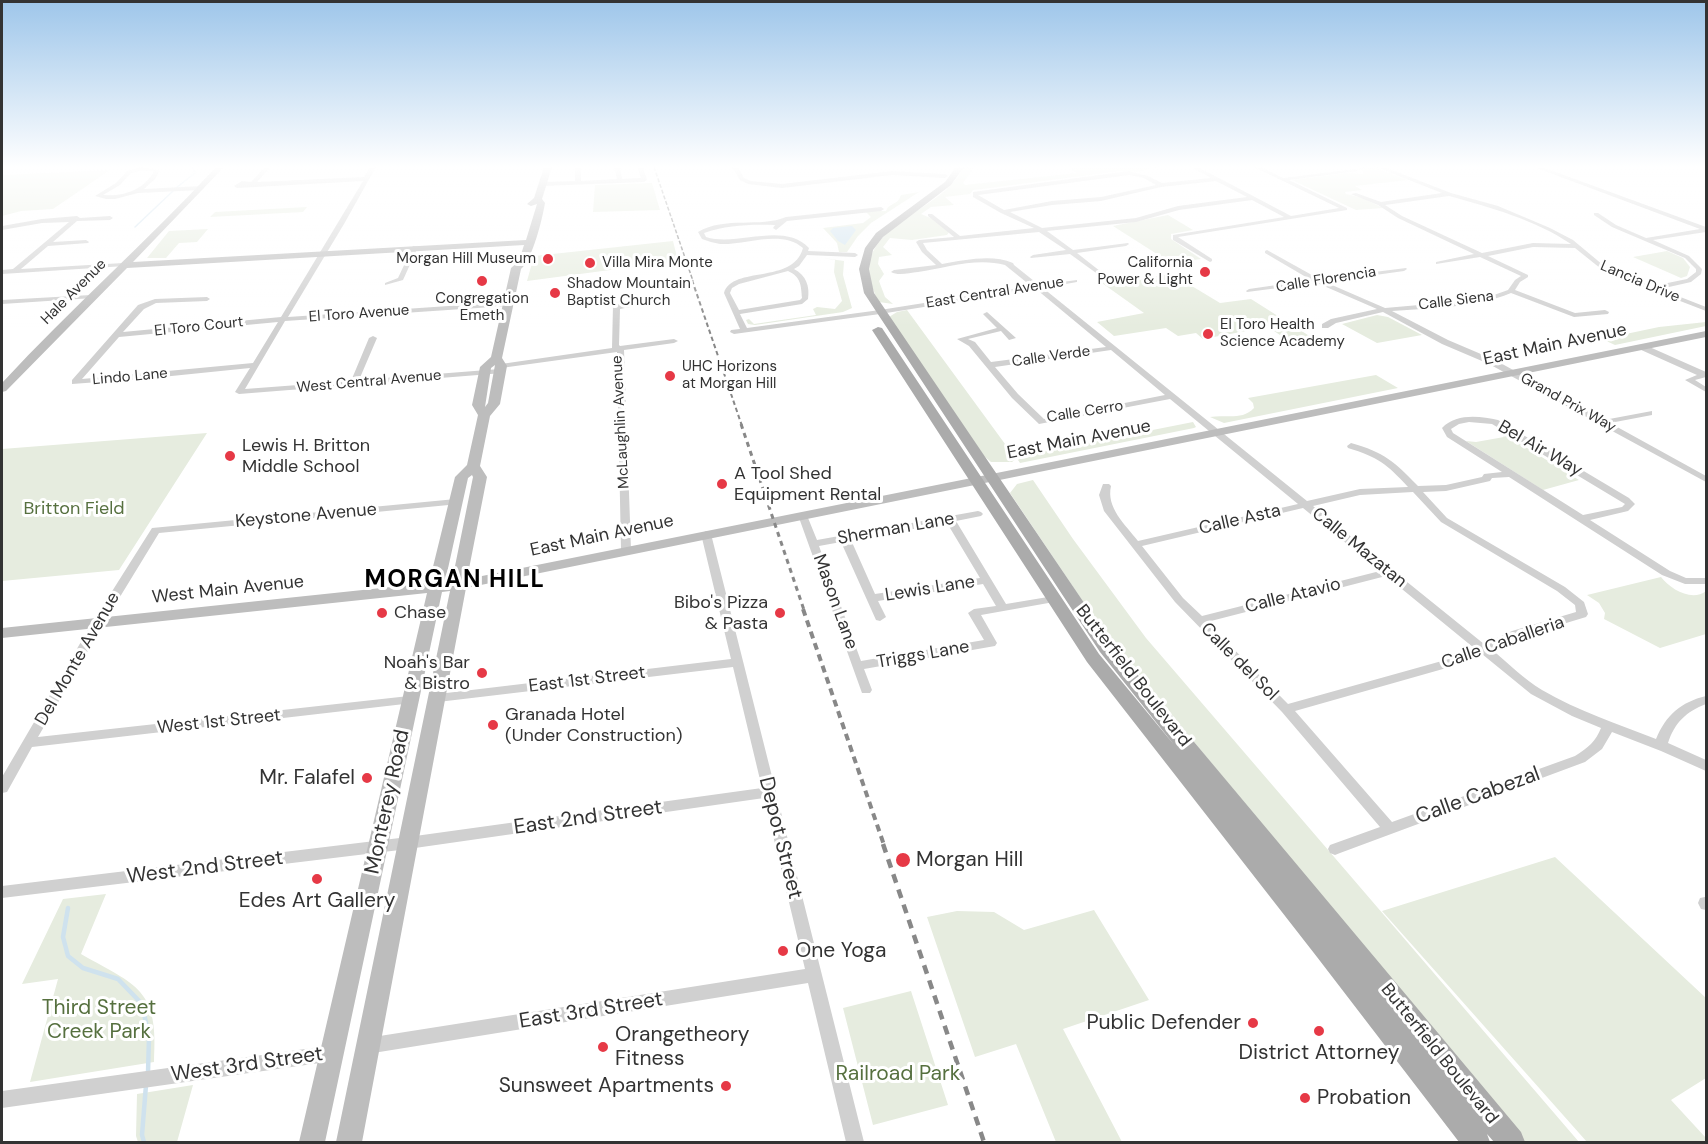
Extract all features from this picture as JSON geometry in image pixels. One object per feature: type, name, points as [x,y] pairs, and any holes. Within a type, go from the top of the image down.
[{"type":"main road","name":"Hale Avenue","points":[[2,389],[168,220]]},
{"type":"main road","name":"Monterey Road","points":[[516,268],[512,262],[526,220]]},
{"type":"main road","name":"Monterey Road","points":[[312,1143],[334,1053],[409,700],[462,477],[473,465],[484,415],[494,404],[507,304],[516,268],[523,262],[536,220]]},
{"type":"main road","points":[[854,257],[863,240],[874,228],[886,220]]},
{"type":"main road","name":"Butterfield Boulevard","points":[[875,311],[864,271],[865,258],[873,242],[897,220]]},
{"type":"main road","points":[[123,265],[530,242]]},
{"type":"main road","name":"Butterfield Boulevard","points":[[854,257],[854,284],[875,311],[985,479],[1106,648],[1511,1143]]},
{"type":"main road","name":"East Main Avenue","points":[[459,585],[1707,334]]},
{"type":"main road","name":"Monterey Road","points":[[484,415],[478,405],[486,367],[499,365]]},
{"type":"main road","name":"Monterey Road","points":[[349,1143],[480,477],[473,465]]},
{"type":"main road","name":"Butterfield Boulevard","points":[[985,479],[1053,599],[1093,658],[1326,949],[1476,1143]]},
{"type":"main road","name":"West Main Avenue","points":[[2,633],[459,585]]},
{"type":"street","points":[[2,228],[53,220]]},
{"type":"street","points":[[14,272],[74,220]]},
{"type":"street","points":[[255,365],[343,220]]},
{"type":"street","points":[[785,220],[778,223],[760,222],[721,227],[701,232],[704,238],[723,242],[775,238],[803,244],[806,255]]},
{"type":"street","points":[[937,220],[958,237]]},
{"type":"street","points":[[1024,220],[1103,276]]},
{"type":"street","points":[[942,267],[924,251],[919,242],[1132,220]]},
{"type":"street","points":[[1210,260],[1176,239],[1175,236],[1276,220]]},
{"type":"street","name":"Calle Siena","points":[[1325,326],[1334,321],[1384,310],[1465,303],[1511,291],[1517,281],[1526,276],[1407,220]]},
{"type":"street","name":"Lancia Drive","points":[[1528,220],[1560,234],[1607,271],[1707,309]]},
{"type":"street","points":[[1606,220],[1687,257],[1703,269],[1689,281],[1655,288]]},
{"type":"street","points":[[1683,220],[1707,229]]},
{"type":"street","points":[[775,238],[778,223]]},
{"type":"street","points":[[1646,239],[1707,229]]},
{"type":"street","points":[[47,244],[86,242]]},
{"type":"street","points":[[1033,257],[1126,244]]},
{"type":"street","points":[[1438,263],[1533,245],[1576,246]]},
{"type":"street","points":[[387,285],[401,279],[415,247]]},
{"type":"street","name":"Grand Prix Way","points":[[1267,252],[1317,281],[1384,310],[1513,374],[1705,477]]},
{"type":"street","points":[[744,330],[727,292],[729,287],[744,279],[776,274],[789,269],[806,255],[854,257]]},
{"type":"street","name":"Calle Mazatan","points":[[894,272],[1005,261],[1170,398],[1217,432],[1535,691],[1558,706],[1707,766]]},
{"type":"street","points":[[2,272],[123,265]]},
{"type":"street","points":[[736,313],[802,302],[806,298],[802,276],[789,269]]},
{"type":"street","name":"Calle Florencia","points":[[1249,291],[1404,269]]},
{"type":"street","name":"East Central Avenue","points":[[734,332],[1075,281]]},
{"type":"street","points":[[1511,291],[1574,315],[1605,312]]},
{"type":"street","points":[[2,302],[91,297]]},
{"type":"street","name":"Lindo Lane","points":[[207,299],[155,301],[141,306],[75,381],[152,376],[255,365]]},
{"type":"street","name":"McLaughlin Avenue","points":[[626,550],[621,351],[615,346],[616,307],[663,299]]},
{"type":"street","name":"El Toro Avenue","points":[[283,320],[507,304]]},
{"type":"street","points":[[987,314],[1012,338]]},
{"type":"street","name":"El Toro Court","points":[[115,335],[283,320]]},
{"type":"street","name":"Calle Cerro","points":[[1001,329],[961,339],[972,344],[1015,396],[1042,422],[1170,398]]},
{"type":"street","points":[[354,383],[373,338]]},
{"type":"street","points":[[499,365],[674,341]]},
{"type":"street","points":[[1642,347],[1705,374]]},
{"type":"street","name":"Calle Verde","points":[[990,365],[1112,348]]},
{"type":"street","name":"West Central Avenue","points":[[255,365],[239,392],[486,372]]},
{"type":"street","points":[[1705,374],[1689,380],[1707,390]]},
{"type":"street","points":[[1604,423],[1649,413]]},
{"type":"street","name":"Bel Air Way","points":[[1580,519],[1625,509],[1630,504],[1495,422],[1473,419],[1448,425],[1446,428],[1450,435],[1580,519],[1676,578],[1694,582],[1707,581]]},
{"type":"street","points":[[1351,446],[1374,453],[1394,466],[1416,489]]},
{"type":"street","name":"Calle Asta","points":[[1136,544],[1360,492],[1461,486],[1487,479],[1495,481],[1506,479],[1510,474]]},
{"type":"street","name":"Calle del Sol","points":[[1106,486],[1104,495],[1109,511],[1197,621],[1286,710],[1390,829]]},
{"type":"street","name":"Calle Caballeria","points":[[1286,710],[1454,662],[1516,634],[1582,614],[1583,609],[1580,604],[1561,589],[1444,520],[1416,489]]},
{"type":"street","name":"Keystone Avenue","points":[[156,530],[456,502]]},
{"type":"street","name":"Sherman Lane","points":[[814,544],[978,514]]},
{"type":"street","name":"Mason Lane","points":[[803,515],[866,690]]},
{"type":"street","points":[[950,520],[1002,606],[1053,599]]},
{"type":"street","name":"Del Monte Avenue","points":[[2,788],[98,623],[156,530]]},
{"type":"street","name":"Depot Street","points":[[706,534],[855,1143]]},
{"type":"street","points":[[844,539],[874,598],[880,617]]},
{"type":"street","name":"Calle Atavio","points":[[1197,621],[1389,572]]},
{"type":"street","name":"Lewis Lane","points":[[874,598],[986,580]]},
{"type":"street","name":"Triggs Lane","points":[[857,666],[991,643],[974,613],[1002,606]]},
{"type":"street","name":"East 1st Street","points":[[438,698],[737,662]]},
{"type":"street","name":"West 1st Street","points":[[30,743],[409,700]]},
{"type":"street","points":[[1660,746],[1667,726],[1676,715],[1689,706],[1707,700]]},
{"type":"street","name":"Calle Cabezal","points":[[1335,849],[1580,759],[1593,752],[1602,743],[1608,727]]},
{"type":"street","name":"East 2nd Street","points":[[408,843],[769,792]]},
{"type":"street","name":"West 2nd Street","points":[[2,892],[408,843]]},
{"type":"street","name":"East 3rd Street","points":[[367,1046],[814,975]]},
{"type":"street","name":"West 3rd Street","points":[[2,1100],[334,1053]]},
{"type":"green space","points":[[875,220],[858,236],[847,252],[839,252],[837,243],[823,228]]},
{"type":"green space","points":[[904,220],[935,220],[949,232],[947,235],[912,240],[890,238],[883,247],[892,255],[879,257],[878,264],[884,274],[879,281],[885,297],[893,304],[879,302],[870,276],[871,256],[881,239]]},
{"type":"green space","points":[[1141,220],[1177,220],[1193,230],[1171,234],[1171,239],[1201,259],[1171,263],[1113,226]]},
{"type":"green space","points":[[208,229],[197,242],[179,243],[166,258],[147,258],[169,231]]},
{"type":"green space","points":[[673,241],[678,261],[527,281],[534,256]]},
{"type":"green space","points":[[1667,251],[1683,258],[1690,267],[1687,276],[1681,278],[1633,257]]},
{"type":"green space","points":[[823,258],[844,261],[843,275],[852,308],[843,312],[755,325],[748,324],[746,320],[749,319],[754,324],[816,315],[813,309],[817,307],[835,309],[842,301],[834,272],[835,260]]},
{"type":"green space","points":[[1172,274],[1220,303],[1251,299],[1311,337],[1289,341],[1268,327],[1203,339],[1196,333],[1178,336],[1166,328],[1114,336],[1097,322],[1144,313],[1102,283]]},
{"type":"green space","points":[[907,310],[1016,459],[1012,462],[991,462],[984,456],[889,317]]},
{"type":"green space","points":[[1377,315],[1388,317],[1422,335],[1377,343],[1342,324]]},
{"type":"green space","points":[[1706,322],[1706,326],[1615,345],[1602,339],[1659,327]]},
{"type":"green space","points":[[1376,375],[1398,388],[1224,423],[1210,417],[1239,416],[1249,412],[1254,408],[1248,398]]},
{"type":"green space","points":[[1193,422],[1196,427],[1194,428],[1020,463],[1016,457]]},
{"type":"green space","name":"Britton Field","points":[[207,433],[119,570],[2,581],[2,449]]},
{"type":"green space","points":[[1506,435],[1579,480],[1543,490],[1466,441],[1476,442]]},
{"type":"green space","points":[[1033,480],[1146,638],[1579,1142],[1522,1142],[1090,612],[1010,493],[1017,484]]},
{"type":"green space","points":[[1661,577],[1676,590],[1688,595],[1706,591],[1706,634],[1660,648],[1604,619],[1605,613],[1599,603],[1587,595]]},
{"type":"green space","points":[[1555,857],[1706,998],[1706,1078],[1671,1100],[1706,1138],[1706,1142],[1587,1142],[1382,911]]},
{"type":"green space","name":"Third Street Creek Park","points":[[106,894],[81,954],[117,974],[140,992],[153,1018],[154,1062],[30,1082],[58,979],[22,984],[63,899]]},
{"type":"green space","points":[[1094,910],[1149,1000],[1063,1029],[1122,1142],[1056,1142],[1016,1044],[975,1057],[927,917],[957,911],[994,912],[1024,930]]},
{"type":"green space","name":"Railroad Park","points":[[911,991],[948,1105],[873,1125],[843,1008]]},
{"type":"green space","name":"Third Street Creek Park","points":[[193,1085],[177,1142],[138,1142],[136,1136],[137,1094]]},
{"type":"water","points":[[852,226],[856,230],[845,245],[838,241],[830,231],[833,228]]},
{"type":"waterway","points":[[135,227],[142,220]]},
{"type":"waterway","points":[[68,908],[63,937],[68,956],[83,968],[118,979],[142,1004],[149,1037],[148,1073]]},
{"type":"waterway","points":[[144,1142],[142,1135],[146,1085]]},
{"type":"railway","points":[[672,220],[693,281]]},
{"type":"railway","points":[[692,280],[742,426]]},
{"type":"railway","points":[[741,424],[804,610]]},
{"type":"railway","points":[[803,609],[884,845]]},
{"type":"railway","points":[[883,844],[984,1142]]},
{"type":"place","name":"Morgan Hill Museum","points":[[548,259]]},
{"type":"place","name":"Villa Mira Monte","points":[[590,263]]},
{"type":"place","name":"California Power & Light","points":[[1205,272]]},
{"type":"place","name":"Congregation Emeth","points":[[482,281]]},
{"type":"place","name":"Shadow Mountain Baptist Church","points":[[555,293]]},
{"type":"place","name":"El Toro Health Science Academy","points":[[1208,334]]},
{"type":"place","name":"UHC Horizons at Morgan Hill","points":[[670,376]]},
{"type":"place","name":"Lewis H. Britton Middle School","points":[[230,456]]},
{"type":"place","name":"A Tool Shed Equipment Rental","points":[[722,484]]},
{"type":"place","name":"Chase","points":[[382,613]]},
{"type":"place","name":"Bibo's Pizza & Pasta","points":[[780,613]]},
{"type":"place","name":"Noah's Bar & Bistro","points":[[482,673]]},
{"type":"place","name":"Granada Hotel (Under Construction)","points":[[493,725]]},
{"type":"place","name":"Mr. Falafel","points":[[367,778]]},
{"type":"place","name":"Morgan Hill","points":[[903,860]]},
{"type":"place","name":"Edes Art Gallery","points":[[317,879]]},
{"type":"place","name":"One Yoga","points":[[783,951]]},
{"type":"place","name":"Public Defender","points":[[1253,1023]]},
{"type":"place","name":"District Attorney","points":[[1319,1031]]},
{"type":"place","name":"Orangetheory Fitness","points":[[603,1047]]},
{"type":"place","name":"Sunsweet Apartments","points":[[726,1086]]},
{"type":"place","name":"Probation","points":[[1305,1098]]},
{"type":"district","name":"MORGAN HILL","points":[[455,581]]}]
